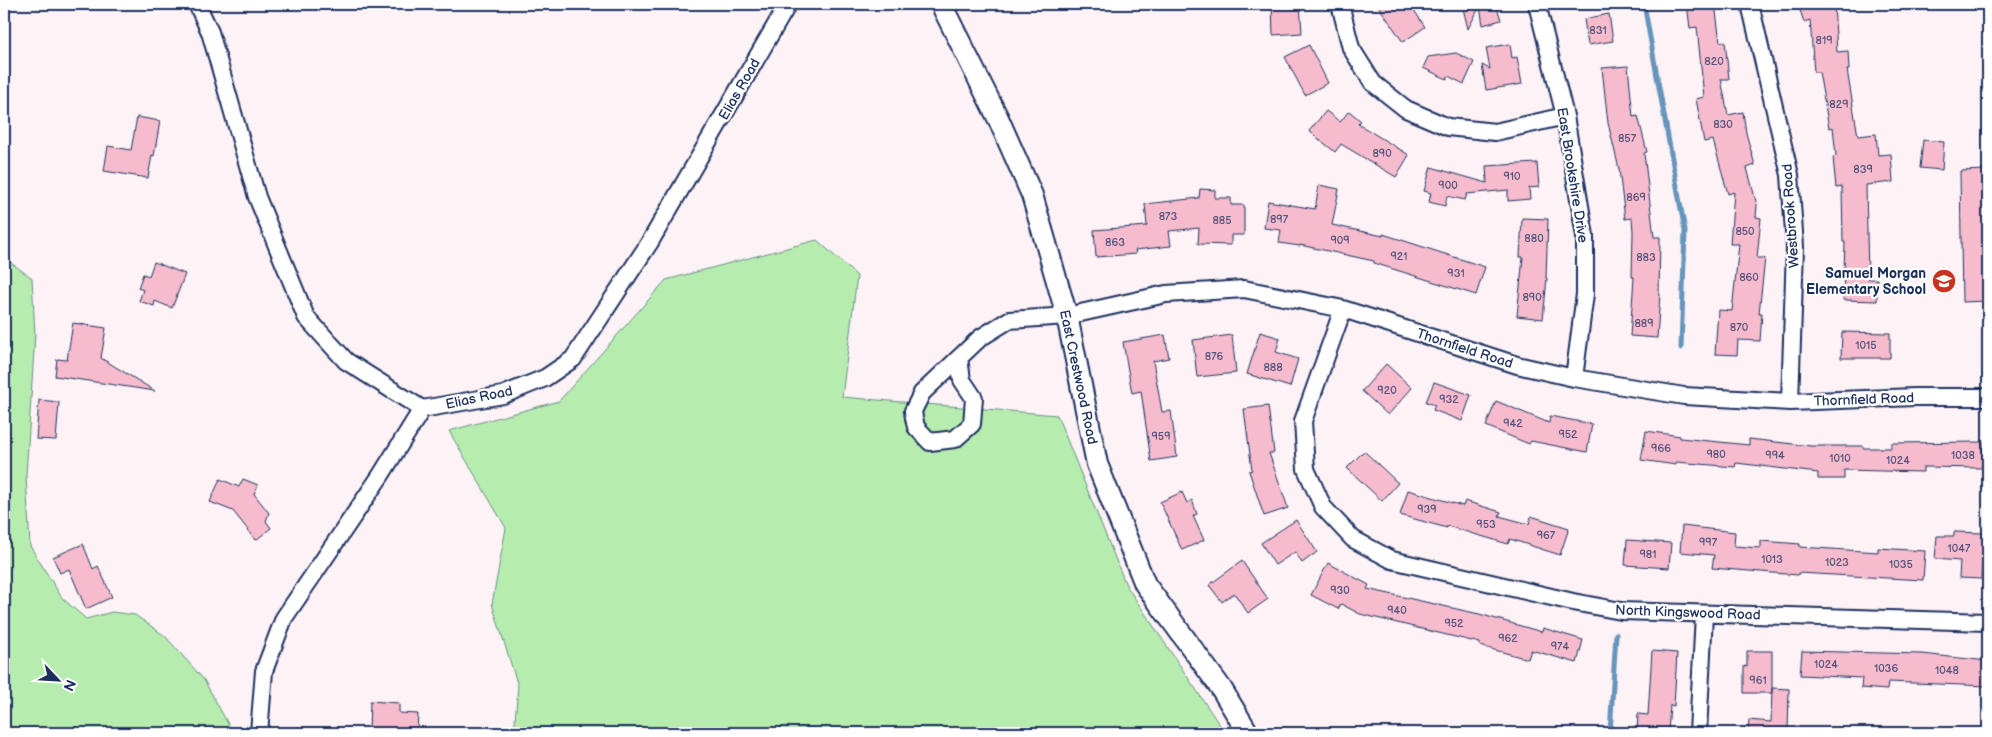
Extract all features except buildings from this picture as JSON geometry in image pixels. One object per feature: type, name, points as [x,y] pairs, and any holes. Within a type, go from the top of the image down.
[{"type":"street","points":[[197,4],[210,32],[258,197],[306,317],[346,361],[422,409],[381,475],[284,618],[264,671],[259,733]]},
{"type":"street","name":"Elias Road","points":[[422,409],[503,395],[545,378],[573,359],[650,242],[788,4]]},
{"type":"street","name":"East Crestwood Road","points":[[941,4],[998,118],[1032,195],[1067,316],[1097,464],[1145,584],[1221,688],[1248,733]]},
{"type":"street","points":[[1340,4],[1351,48],[1373,83],[1406,109],[1448,127],[1495,132],[1565,116]]},
{"type":"street","name":"East Brookshire Drive","points":[[1537,4],[1565,116],[1586,236],[1585,294],[1574,378]]},
{"type":"street","name":"Westbrook Road","points":[[1750,4],[1774,99],[1790,175],[1795,247],[1790,402]]},
{"type":"street","name":"Thornfield Road","points":[[960,358],[962,380],[974,398],[972,424],[955,439],[930,442],[916,428],[913,412],[922,393],[980,338],[1009,320],[1067,316],[1166,294],[1244,289],[1342,309],[1517,365],[1574,378],[1684,396],[1790,402],[1915,397],[1988,397]]},
{"type":"street","name":"North Kingswood Road","points":[[1342,309],[1304,421],[1306,469],[1323,507],[1353,539],[1392,560],[1573,602],[1621,611],[1988,622]]},
{"type":"street","points":[[1698,733],[1704,614]]},
{"type":"green space","points":[[817,240],[857,276],[842,397],[1057,415],[1126,585],[1225,733],[514,733],[518,686],[492,604],[506,528],[449,431],[559,401],[666,280]]},
{"type":"green space","points":[[4,258],[32,278],[35,334],[26,476],[30,546],[62,598],[86,619],[112,612],[135,615],[165,636],[204,680],[233,733],[4,733]]},
{"type":"waterway","points":[[1644,4],[1685,231],[1681,348]]},
{"type":"waterway","points":[[1610,733],[1616,634]]},
{"type":"place","name":"Samuel Morgan Elementary School","points":[[1944,281]]}]
